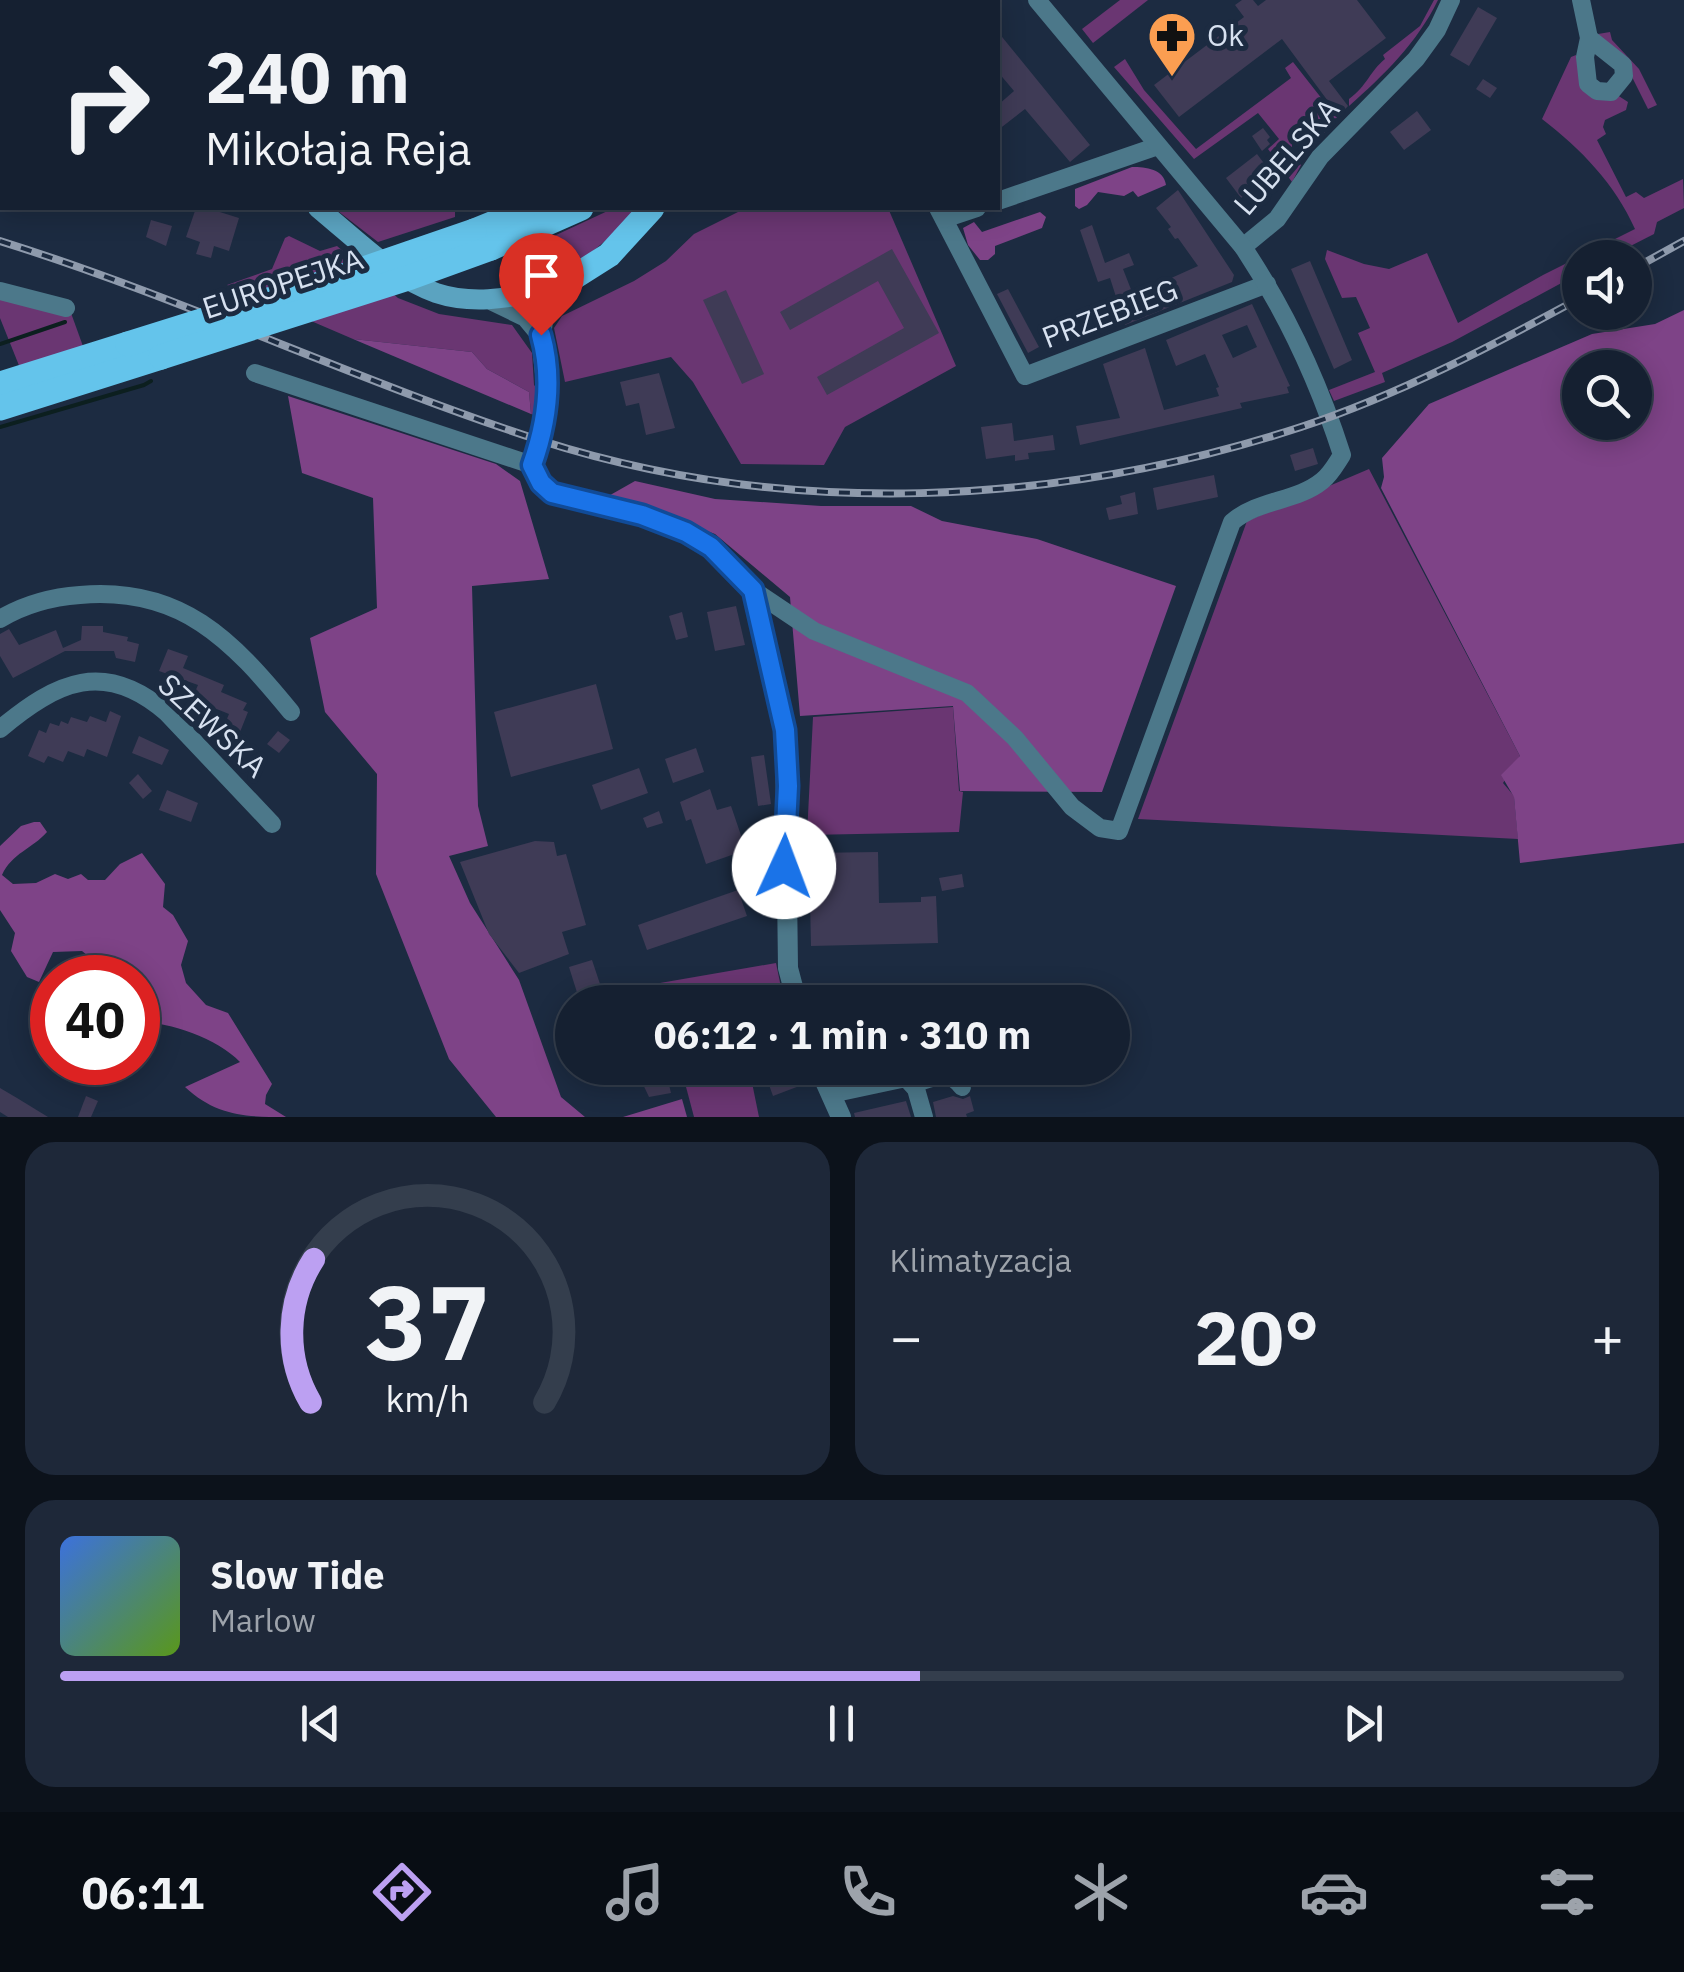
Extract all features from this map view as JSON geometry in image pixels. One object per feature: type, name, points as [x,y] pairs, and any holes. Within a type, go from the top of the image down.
[{"type":"main road","points":[[320,210],[397,274],[427,291],[454,299],[493,301],[560,286],[608,256],[650,210]]},
{"type":"main road","name":"EUROPEJKA","points":[[0,408],[411,277],[527,210]]},
{"type":"main road","name":"EUROPEJKA","points":[[0,384],[323,283],[575,210]]},
{"type":"street","points":[[1037,0],[1243,247]]},
{"type":"street","name":"LUBELSKA","points":[[753,590],[814,630],[967,692],[1016,738],[1072,808],[1100,828],[1120,831],[1232,522],[1248,509],[1309,490],[1326,478],[1342,454],[1330,417],[1267,284],[1243,247],[1277,220],[1320,157],[1416,58],[1437,30],[1450,0]]},
{"type":"street","points":[[1581,0],[1589,38]]},
{"type":"street","points":[[1000,200],[1158,146]]},
{"type":"street","name":"PRZEBIEG","points":[[941,213],[1024,376],[1267,284]]},
{"type":"street","points":[[560,286],[544,314],[541,335],[548,392],[543,432],[532,465],[541,483],[552,493],[642,515],[686,532],[711,547],[753,590],[785,730],[788,968],[792,985]]},
{"type":"street","points":[[0,291],[66,308]]},
{"type":"street","points":[[493,301],[526,317],[541,335]]},
{"type":"street","points":[[255,373],[532,465]]},
{"type":"street","points":[[0,619],[38,602],[69,596],[130,594],[163,602],[198,619],[227,640],[291,712]]},
{"type":"street","name":"SZEWSKA","points":[[0,729],[31,703],[70,684],[105,681],[126,687],[150,698],[168,713],[272,824]]},
{"type":"street","points":[[827,1085],[841,1117]]},
{"type":"street","points":[[831,1094],[873,1085]]},
{"type":"street","points":[[913,1085],[924,1117]]},
{"type":"shaded area","points":[[1120,0],[1148,0],[1093,43],[1082,29]]},
{"type":"shaded area","points":[[1434,0],[1438,0],[1430,16],[1410,44],[1349,106],[1349,99],[1385,59],[1383,55],[1420,26]]},
{"type":"shaded area","points":[[1610,32],[1612,40],[1639,69],[1657,105],[1648,109],[1630,73],[1598,34]]},
{"type":"shaded area","points":[[1576,55],[1583,73],[1628,102],[1626,110],[1605,120],[1606,134],[1597,140],[1626,197],[1636,192],[1644,198],[1683,179],[1684,208],[1657,222],[1654,234],[1642,240],[1613,240],[1635,229],[1618,197],[1596,168],[1542,119],[1571,57]]},
{"type":"shaded area","points":[[1125,59],[1144,90],[1196,149],[1291,78],[1285,68],[1293,62],[1337,118],[1307,122],[1292,144],[1292,154],[1301,165],[1292,182],[1268,149],[1279,139],[1258,113],[1194,159],[1114,67]]},
{"type":"shaded area","points":[[1132,167],[1158,172],[1166,185],[1138,197],[1133,191],[1124,196],[1098,192],[1087,205],[1079,209],[1075,206],[1075,189]]},
{"type":"shaded area","points":[[337,210],[455,210],[455,217],[378,242]]},
{"type":"shaded area","points":[[610,210],[637,210],[593,251],[539,283],[524,250]]},
{"type":"shaded area","points":[[742,210],[889,210],[956,366],[845,427],[824,465],[741,464],[693,382],[671,357],[565,382],[554,328],[562,316],[634,281],[666,261],[694,234]]},
{"type":"shaded area","points":[[1040,212],[1046,217],[1042,228],[995,246],[995,254],[988,260],[980,260],[968,245],[963,228],[974,222],[982,232]]},
{"type":"shaded area","points":[[289,236],[320,251],[337,246],[398,298],[439,314],[512,325],[532,353],[534,385],[539,391],[537,416],[531,414],[529,392],[487,369],[472,352],[353,339],[227,285],[272,269]]},
{"type":"shaded area","points":[[1327,250],[1389,269],[1427,253],[1458,323],[1562,266],[1562,283],[1452,342],[1382,373],[1385,382],[1334,401],[1329,390],[1375,372],[1358,333],[1370,328],[1356,297],[1342,298],[1325,259]]},
{"type":"shaded area","points":[[0,295],[71,313],[84,349],[20,368],[0,318]]},
{"type":"shaded area","points":[[1684,310],[1684,843],[1520,863],[1514,797],[1501,775],[1520,756],[1381,488],[1382,458],[1429,404],[1592,334],[1652,330],[1652,324]]},
{"type":"shaded area","points":[[353,339],[472,352],[487,369],[529,392],[531,414]]},
{"type":"shaded area","points":[[288,396],[496,464],[520,481],[549,579],[472,586],[478,806],[488,846],[449,856],[470,903],[519,980],[561,1097],[585,1117],[496,1117],[449,1059],[376,874],[377,774],[325,712],[310,638],[377,608],[373,498],[302,473]]},
{"type":"shaded area","points":[[1369,469],[1520,756],[1503,783],[1514,796],[1518,839],[1138,819],[1247,521]]},
{"type":"shaded area","points":[[635,481],[715,499],[821,506],[911,506],[942,521],[1037,539],[1176,586],[1102,792],[960,791],[953,706],[800,716],[790,597],[715,534],[647,508],[605,498]]},
{"type":"shaded area","points":[[953,707],[959,791],[963,792],[959,832],[807,835],[813,717]]},
{"type":"shaded area","points":[[40,822],[47,832],[6,868],[2,875],[13,884],[36,883],[55,874],[68,879],[81,874],[88,880],[105,880],[120,864],[142,853],[165,884],[163,907],[173,915],[188,941],[181,965],[186,983],[206,1005],[228,1013],[272,1084],[265,1104],[286,1117],[232,1113],[208,1104],[185,1087],[240,1062],[193,1033],[160,1024],[160,955],[87,955],[82,951],[30,955],[30,978],[27,977],[11,951],[15,933],[0,910],[0,846],[21,826]]},
{"type":"shaded area","points":[[776,963],[781,985],[661,985]]},
{"type":"shaded area","points":[[686,1085],[752,1085],[759,1117],[694,1117]]},
{"type":"shaded area","points":[[682,1099],[687,1117],[623,1117]]},
{"type":"building","points":[[1253,0],[1258,6],[1266,0],[1357,0],[1386,38],[1329,81],[1348,106],[1339,116],[1282,39],[1179,117],[1154,85],[1244,17],[1235,5]]},
{"type":"building","points":[[1478,7],[1497,18],[1469,66],[1450,55]]},
{"type":"building","points":[[1000,34],[1090,145],[1070,162],[1025,109],[1000,128],[1000,103],[1014,91],[1000,74]]},
{"type":"building","points":[[1483,79],[1497,88],[1490,98],[1476,89]]},
{"type":"building","points":[[1417,111],[1431,130],[1404,150],[1390,132]]},
{"type":"building","points":[[1314,123],[1325,132],[1308,152],[1298,144]]},
{"type":"building","points":[[1263,128],[1270,144],[1262,151],[1252,136]]},
{"type":"building","points":[[1257,154],[1272,174],[1241,198],[1226,178]]},
{"type":"building","points":[[1178,190],[1234,275],[1232,282],[1125,325],[1110,278],[1098,282],[1080,230],[1092,225],[1105,263],[1129,253],[1134,265],[1123,269],[1132,292],[1140,292],[1198,266],[1156,208]]},
{"type":"building","points":[[195,210],[213,210],[239,218],[229,251],[214,246],[211,258],[196,254],[200,242],[186,237]]},
{"type":"building","points":[[151,220],[172,226],[166,246],[146,237]]},
{"type":"building","points":[[892,249],[939,333],[827,395],[817,377],[904,328],[878,281],[790,330],[780,312]]},
{"type":"building","points":[[1310,261],[1352,360],[1334,369],[1291,269]]},
{"type":"building","points":[[1008,289],[1039,347],[1028,353],[997,294]]},
{"type":"building","points":[[726,290],[764,374],[742,384],[703,300]]},
{"type":"building","points":[[1252,304],[1290,386],[1289,393],[1240,403],[1242,408],[1080,445],[1076,426],[1120,418],[1103,364],[1145,348],[1164,410],[1219,396],[1205,354],[1176,366],[1166,340]],"holes":[[[1247,325],[1257,347],[1233,358],[1222,335]]]},
{"type":"building","points":[[659,373],[675,428],[646,435],[639,403],[626,406],[620,382]]},
{"type":"building","points":[[1012,423],[1014,441],[1053,435],[1055,450],[1028,453],[1029,459],[1015,461],[1015,455],[986,459],[981,427]]},
{"type":"building","points":[[1313,448],[1318,464],[1295,471],[1290,455]]},
{"type":"building","points":[[1214,475],[1218,497],[1157,510],[1153,488]]},
{"type":"building","points":[[1135,492],[1138,514],[1109,520],[1106,508],[1122,504],[1120,496]]},
{"type":"building","points":[[736,606],[745,645],[715,651],[707,612]]},
{"type":"building","points":[[682,612],[688,637],[676,640],[669,616]]},
{"type":"building","points":[[82,626],[103,626],[103,632],[128,637],[127,641],[139,644],[135,662],[116,658],[114,651],[65,651],[13,678],[0,656],[0,634],[9,629],[19,645],[56,630],[63,648],[81,640]]},
{"type":"building","points":[[168,649],[188,656],[183,668],[224,685],[221,692],[247,703],[243,710],[248,712],[240,732],[224,726],[229,714],[192,699],[198,685],[159,671]]},
{"type":"building","points":[[596,684],[613,749],[511,777],[494,712]]},
{"type":"building","points":[[110,711],[121,716],[107,757],[87,749],[84,757],[68,751],[63,762],[48,756],[44,763],[28,756],[39,730],[46,733],[50,723],[68,724],[71,717],[87,722],[90,716],[106,722]]},
{"type":"building","points":[[278,731],[290,740],[279,753],[267,744]]},
{"type":"building","points":[[139,736],[169,750],[162,765],[132,753]]},
{"type":"building","points":[[696,748],[704,772],[673,783],[665,759]]},
{"type":"building","points":[[764,755],[771,804],[758,806],[751,757]]},
{"type":"building","points":[[639,768],[648,793],[601,810],[592,785]]},
{"type":"building","points":[[138,774],[152,791],[143,799],[129,783]]},
{"type":"building","points":[[710,789],[717,810],[731,806],[746,850],[706,864],[691,819],[686,821],[680,802]]},
{"type":"building","points":[[167,790],[198,803],[191,822],[159,810]]},
{"type":"building","points":[[659,811],[663,823],[647,828],[643,818]]},
{"type":"building","points":[[535,841],[554,842],[557,856],[566,854],[586,925],[562,932],[569,954],[519,973],[489,934],[460,862]]},
{"type":"building","points":[[878,852],[879,903],[921,902],[921,897],[936,896],[938,943],[811,946],[809,853]]},
{"type":"building","points":[[962,874],[964,887],[942,891],[939,878]]},
{"type":"building","points":[[738,890],[747,916],[647,950],[638,925]]},
{"type":"building","points":[[592,960],[600,985],[575,985],[569,967]]},
{"type":"building","points":[[643,1085],[669,1085],[671,1093],[649,1097]]},
{"type":"building","points":[[769,1085],[802,1085],[773,1096]]},
{"type":"building","points":[[0,1088],[48,1117],[8,1117],[0,1112]]},
{"type":"building","points":[[86,1096],[98,1101],[91,1117],[78,1117]]},
{"type":"building","points":[[970,1096],[974,1111],[967,1117],[936,1117],[933,1102]]},
{"type":"building","points":[[906,1101],[911,1117],[855,1117],[854,1113]]},
{"type":"waterway","points":[[0,344],[65,322]]},
{"type":"waterway","points":[[0,427],[151,381]]},
{"type":"railway","points":[[0,241],[136,288],[539,440],[633,465],[728,483],[824,492],[921,493],[1017,487],[1113,474],[1208,454],[1301,427],[1373,400],[1478,352],[1562,308]]},
{"type":"railway","points":[[1652,259],[1684,241]]},
{"type":"place","name":"Ok","points":[[1172,78]]},
{"type":"route","points":[[541,335],[548,392],[543,432],[532,465],[541,483],[552,493],[642,515],[686,532],[711,547],[753,590],[785,730],[788,786],[784,867]]}]
